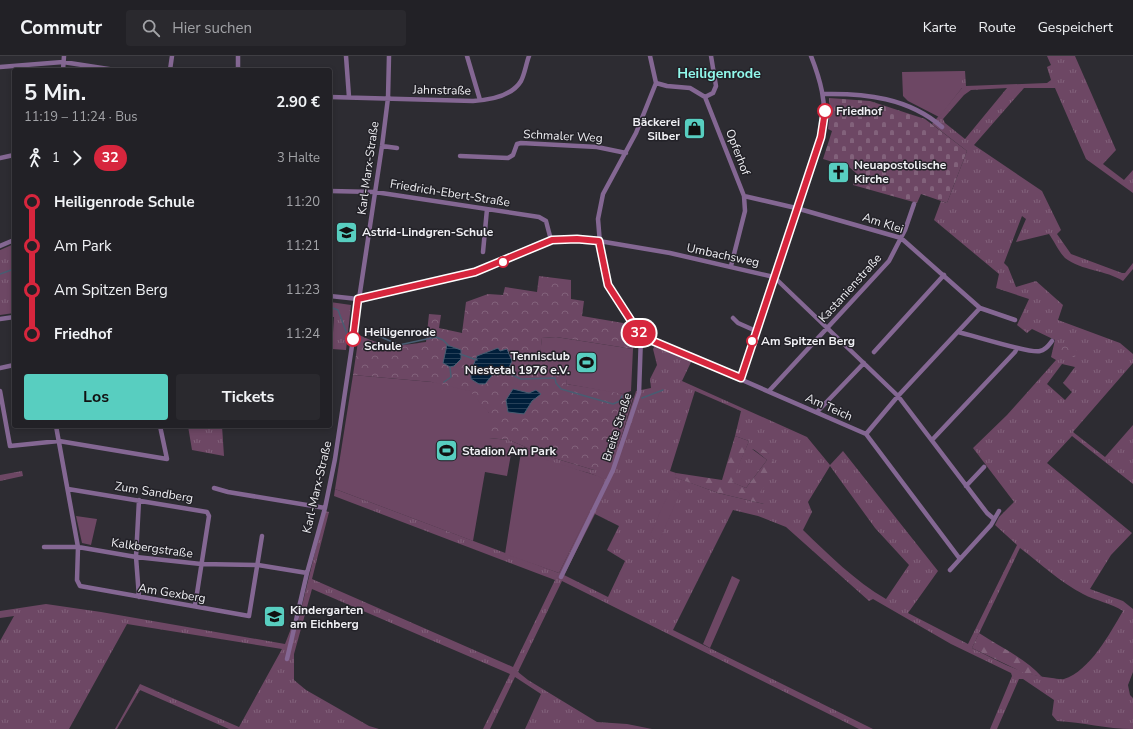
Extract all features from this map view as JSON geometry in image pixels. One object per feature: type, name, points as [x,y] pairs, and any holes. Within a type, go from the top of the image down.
[{"type":"street","points":[[63,68],[64,56]]},
{"type":"street","points":[[170,68],[172,56]]},
{"type":"street","points":[[238,56],[238,68]]},
{"type":"street","points":[[346,56],[349,97]]},
{"type":"street","name":"Karl-Marx-Straße","points":[[288,659],[307,573],[325,508],[345,398],[358,299],[382,146],[388,98],[389,56]]},
{"type":"street","points":[[467,56],[480,100]]},
{"type":"street","name":"Jahnstraße","points":[[332,97],[480,100],[512,91],[521,81],[529,56]]},
{"type":"street","points":[[641,336],[608,285],[599,241],[599,209],[603,194],[636,133],[656,83],[650,56]]},
{"type":"street","points":[[656,83],[667,86],[690,88],[705,97],[715,90],[710,56]]},
{"type":"street","points":[[741,378],[823,127],[825,111],[823,94],[811,56]]},
{"type":"street","points":[[0,66],[63,62],[102,68]]},
{"type":"street","points":[[823,94],[866,95],[889,100],[929,116],[942,127]]},
{"type":"street","name":"Opferhof","points":[[705,97],[744,196],[745,211],[731,266]]},
{"type":"street","name":"Schmaler Weg","points":[[460,156],[508,158],[513,155],[517,144],[520,143],[597,147],[626,153]]},
{"type":"street","points":[[382,146],[397,148]]},
{"type":"street","points":[[0,158],[12,155]]},
{"type":"street","name":"Friedrich-Ebert-Straße","points":[[332,190],[375,192],[539,217],[546,221],[552,240]]},
{"type":"street","name":"Am Klei","points":[[744,196],[796,208],[901,238],[980,308],[1015,320]]},
{"type":"street","name":"Kastanienstraße","points":[[769,392],[889,261],[901,238],[914,204]]},
{"type":"street","points":[[483,252],[487,209]]},
{"type":"street","name":"Umbachsweg","points":[[552,240],[577,239],[599,241],[670,253],[774,277],[898,396],[987,513],[994,519]]},
{"type":"street","points":[[332,296],[358,299],[475,272],[552,240]]},
{"type":"street","points":[[0,246],[12,241]]},
{"type":"street","points":[[874,352],[944,275]]},
{"type":"street","points":[[866,434],[898,396],[980,308]]},
{"type":"street","points":[[0,319],[12,317]]},
{"type":"street","points":[[733,318],[738,323],[756,331]]},
{"type":"street","points":[[958,332],[1017,348],[1040,351],[1047,348],[1052,341]]},
{"type":"street","name":"Am Teich","points":[[641,336],[741,378],[769,392],[866,434],[960,559]]},
{"type":"street","name":"Breite Straße","points":[[562,577],[613,470],[623,444],[639,393],[641,336]]},
{"type":"street","points":[[932,440],[1016,352],[1017,348]]},
{"type":"street","points":[[816,412],[864,363]]},
{"type":"street","points":[[0,368],[12,365]]},
{"type":"street","points":[[0,391],[10,446],[59,441],[167,459],[160,428]]},
{"type":"street","points":[[56,428],[78,547]]},
{"type":"street","points":[[966,486],[984,467]]},
{"type":"street","points":[[214,488],[228,492],[325,508]]},
{"type":"street","name":"Zum Sandberg","points":[[68,489],[207,512],[209,516],[201,564]]},
{"type":"street","points":[[139,500],[136,557],[139,597]]},
{"type":"street","points":[[950,570],[991,525],[999,511]]},
{"type":"street","points":[[258,565],[262,536]]},
{"type":"street","name":"Kalkbergstraße","points":[[44,547],[78,547],[136,557],[201,564],[258,565],[307,573]]},
{"type":"street","name":"Am Gexberg","points":[[78,547],[78,580],[80,586],[249,616],[258,565]]},
{"type":"street","points":[[195,606],[201,564]]},
{"type":"green space","points":[[1047,56],[1075,56],[1116,150],[1103,164],[1124,180],[1133,170],[1133,193],[1086,159],[1055,88],[1024,88],[974,145],[1042,191],[1061,230],[1057,234],[1071,254],[1122,273],[1125,273],[1133,263],[1133,269],[1123,281],[1116,277],[1079,266],[1065,258],[1049,234],[1016,242],[1026,219],[1022,216],[1004,263],[1008,267],[1016,287],[1036,281],[1063,305],[1058,320],[1120,343],[1133,354],[1133,363],[1073,432],[1105,457],[1133,425],[1133,484],[1072,436],[1047,463],[1132,533],[1111,555],[1090,589],[1123,601],[1133,609],[1133,672],[1128,685],[1130,695],[1133,698],[1133,729],[1057,721],[1052,715],[1054,700],[1023,679],[1019,679],[997,729],[990,729],[1012,676],[1011,673],[951,644],[873,599],[869,601],[786,527],[758,516],[733,510],[673,630],[873,729],[859,729],[562,581],[518,672],[528,680],[597,722],[627,724],[652,729],[525,729],[541,694],[515,677],[490,729],[483,729],[510,674],[312,589],[294,654],[294,680],[306,690],[369,726],[379,729],[229,729],[140,690],[117,729],[115,729],[140,684],[239,727],[282,649],[127,624],[69,729],[0,729],[0,641],[14,616],[0,618],[0,611],[46,604],[285,644],[292,626],[298,622],[325,511],[329,512],[312,579],[513,667],[555,580],[334,496],[335,489],[559,573],[604,480],[589,473],[488,445],[489,438],[509,440],[547,456],[594,470],[619,445],[636,391],[651,388],[650,379],[657,365],[653,349],[656,344],[692,360],[682,381],[807,437],[830,465],[843,451],[938,571],[908,613],[968,644],[1017,545],[995,525],[999,517],[1014,502],[973,448],[1007,415],[1056,360],[1051,357],[1055,340],[1032,329],[1027,333],[1017,325],[1029,299],[996,288],[999,274],[934,220],[941,201],[947,203],[967,151],[932,124],[962,88],[962,71],[965,71],[966,86],[1047,83],[1051,80],[1047,67],[1051,65]],"holes":[[[1007,88],[965,139],[945,123],[943,119],[964,95],[971,90]],[[1062,364],[1075,367],[1063,383],[1072,392],[1065,400],[1047,384]],[[695,391],[741,411],[735,436],[749,441],[731,482],[746,488],[767,460],[752,449],[769,454],[759,492],[764,504],[718,493],[675,477],[676,473],[670,471]],[[830,466],[875,528],[909,565],[886,599],[853,576],[803,530],[812,512],[808,502]],[[595,514],[619,526],[607,550],[625,561],[608,597],[564,575]],[[1020,548],[1058,578],[1075,589],[1123,611],[1091,660],[1073,675],[1064,679],[1059,679],[1030,674],[1010,667],[972,648]]]},
{"type":"green space","points":[[962,71],[962,88],[939,117],[908,101],[903,96],[902,72]]},
{"type":"green space","points":[[829,98],[870,101],[925,119],[967,151],[947,203],[921,194],[917,203],[853,185],[856,173],[849,167],[823,159],[832,131],[828,129],[830,111]]},
{"type":"green space","points":[[12,245],[12,313],[0,315],[0,250]]},
{"type":"green space","points":[[539,276],[571,280],[571,299],[584,301],[582,316],[629,324],[636,336],[633,349],[556,337],[542,338],[539,369],[568,374],[566,384],[617,392],[633,398],[610,469],[594,470],[547,456],[509,440],[489,438],[489,413],[432,382],[353,375],[359,335],[377,342],[392,345],[426,342],[429,314],[441,315],[439,328],[462,333],[466,302],[488,294],[503,295],[505,287],[537,292]]},
{"type":"green space","points":[[332,302],[351,305],[346,350],[332,349],[334,317],[332,317]]},
{"type":"green space","name":"Tennisclub Niestetal 1976 e.V.","points":[[556,337],[633,349],[631,391],[623,394],[566,384],[567,374],[538,369],[542,338]]},
{"type":"green space","points":[[1057,344],[1077,349],[1075,357],[1065,357],[1055,351]]},
{"type":"green space","points":[[353,375],[432,382],[470,391],[489,413],[489,445],[512,449],[507,476],[485,472],[473,541],[335,489]]},
{"type":"green space","points":[[188,428],[222,428],[224,456],[192,450]]},
{"type":"green space","points":[[735,436],[749,441],[732,482],[746,488],[767,460],[752,448],[755,443],[769,454],[777,469],[760,492],[768,499],[764,504],[718,493],[674,477],[676,473],[722,480]]},
{"type":"green space","points":[[521,452],[598,476],[605,480],[559,573],[505,554]]},
{"type":"green space","points":[[22,471],[23,476],[0,481],[0,475]]},
{"type":"green space","points":[[671,488],[680,493],[659,541],[650,535]]},
{"type":"green space","points":[[76,516],[97,519],[91,545],[82,543]]},
{"type":"green space","points":[[732,576],[740,580],[710,648],[703,644]]},
{"type":"green space","points":[[979,633],[1020,658],[1042,677],[1024,673],[972,648]]},
{"type":"water","points":[[447,345],[461,350],[461,359],[454,366],[450,367],[443,363]]},
{"type":"water","points":[[498,348],[500,351],[507,349],[512,361],[506,374],[494,373],[485,384],[479,384],[471,379],[471,371],[477,356]]},
{"type":"water","points":[[513,389],[529,393],[536,390],[541,394],[532,401],[524,414],[508,412],[506,400]]},
{"type":"waterway","points":[[0,274],[12,270]]},
{"type":"waterway","points":[[332,308],[338,310],[347,334]]},
{"type":"waterway","points":[[366,333],[381,337],[399,345],[436,337],[443,340],[449,346]]},
{"type":"waterway","points":[[460,354],[477,360]]},
{"type":"waterway","points":[[444,382],[451,377],[450,367]]},
{"type":"waterway","points":[[506,372],[521,379],[555,378],[556,383],[561,389],[613,404],[620,401],[622,396]]},
{"type":"waterway","points":[[642,398],[663,390]]},
{"type":"bus line","name":"32","points":[[353,339],[358,299],[460,277],[490,267],[552,240],[577,239],[599,241],[608,285],[641,336],[741,378],[821,137],[825,111]]},
{"type":"place","name":"Friedhof","points":[[825,111]]},
{"type":"place","name":"Bäckerei Silber","points":[[695,129]]},
{"type":"place","name":"Neuapostolische Kirche","points":[[839,172]]},
{"type":"place","name":"Astrid-Lindgren-Schule","points":[[347,232]]},
{"type":"place","name":"Heiligenrode Schule","points":[[353,339]]},
{"type":"place","name":"Am Spitzen Berg","points":[[752,341]]},
{"type":"place","name":"Tennisclub Niestetal 1976 e.V.","points":[[586,363]]},
{"type":"place","name":"Stadion Am Park","points":[[446,451]]},
{"type":"place","name":"Kindergarten am Eichberg","points":[[275,617]]},
{"type":"district","name":"Heiligenrode","points":[[719,73]]}]
